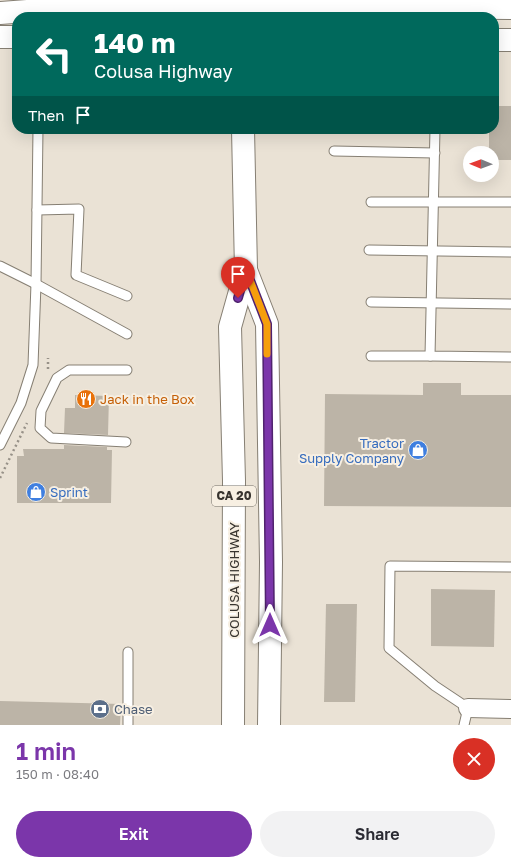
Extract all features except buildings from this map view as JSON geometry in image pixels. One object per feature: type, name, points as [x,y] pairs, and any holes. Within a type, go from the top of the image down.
[{"type":"main road","points":[[0,13],[37,5],[240,7],[444,3],[511,8]]},
{"type":"main road","points":[[0,37],[12,37]]},
{"type":"main road","points":[[499,40],[511,40]]},
{"type":"main road","name":"COLUSA HIGHWAY","points":[[234,725],[234,488],[230,326],[246,270],[243,134]]},
{"type":"main road","name":"COLUSA HIGHWAY","points":[[246,270],[267,324],[271,562],[269,725]]},
{"type":"street","points":[[466,717],[511,709]]},
{"type":"lane","points":[[0,445],[21,402],[33,364],[36,284],[38,134]]},
{"type":"lane","points":[[430,356],[435,134]]},
{"type":"lane","points":[[334,152],[435,153]]},
{"type":"lane","points":[[371,202],[511,202]]},
{"type":"lane","points":[[37,210],[79,209],[76,275],[127,296]]},
{"type":"lane","points":[[369,250],[511,252]]},
{"type":"lane","points":[[0,266],[127,334]]},
{"type":"lane","points":[[371,302],[510,304]]},
{"type":"lane","points":[[371,356],[511,357]]},
{"type":"lane","points":[[126,370],[69,370],[57,378],[41,411],[40,428],[51,438],[126,442]]},
{"type":"lane","points":[[466,717],[435,686],[389,648],[390,566],[511,567]]},
{"type":"lane","points":[[128,652],[128,724]]},
{"type":"slow traffic","points":[[250,280],[267,324],[267,354]]},
{"type":"place","name":"Jack in the Box","points":[[86,399]]},
{"type":"place","name":"Tractor Supply Company","points":[[418,450]]},
{"type":"place","name":"Sprint","points":[[36,492]]},
{"type":"place","name":"Chase","points":[[100,709]]},
{"type":"route","points":[[238,298],[246,270],[267,324],[271,562],[270,625]]}]
